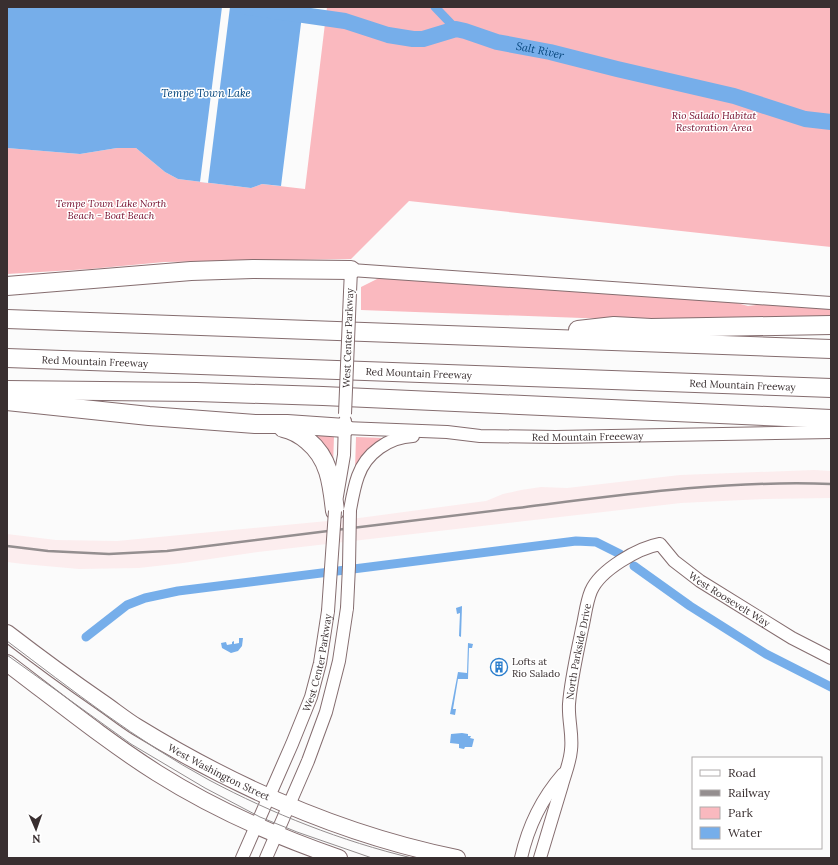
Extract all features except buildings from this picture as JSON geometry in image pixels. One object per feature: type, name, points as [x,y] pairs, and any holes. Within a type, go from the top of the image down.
[{"type":"highway","points":[[7,286],[191,271],[253,269],[351,270]]},
{"type":"highway","points":[[7,319],[831,348]]},
{"type":"highway","points":[[519,337],[614,326],[651,328],[831,325]]},
{"type":"highway","name":"Red Mountain Freeway","points":[[7,358],[831,388]]},
{"type":"highway","points":[[7,390],[204,392],[310,395],[831,419]]},
{"type":"highway","points":[[7,401],[127,414],[255,424],[287,429],[299,434],[313,444],[322,457],[329,472],[332,487],[342,510]]},
{"type":"highway","points":[[255,424],[345,421]]},
{"type":"main road","name":"West Washington Street","points":[[7,633],[135,726],[194,761],[269,797],[332,823],[391,842],[457,858]]},
{"type":"main road","points":[[7,663],[128,754],[152,770],[207,802],[242,820],[339,858]]},
{"type":"street","name":"West Center Parkway","points":[[242,858],[299,728],[315,684],[323,650],[342,510],[351,270]]},
{"type":"street","points":[[351,270],[831,303]]},
{"type":"street","name":"Red Mountain Freeeway","points":[[345,421],[480,436],[576,437],[831,432]]},
{"type":"street","points":[[342,510],[356,484],[360,470],[368,458],[385,444],[405,436],[480,436]]},
{"type":"street","name":"West Center Parkway","points":[[266,858],[314,744],[330,696],[342,643],[349,566],[342,510]]},
{"type":"street","name":"West Roosevelt Way","points":[[635,553],[653,545],[660,544],[674,561],[700,581],[792,638],[831,658]]},
{"type":"street","name":"North Parkside Drive","points":[[540,858],[572,748],[572,732],[569,718],[570,695],[591,591],[601,576],[635,553]]},
{"type":"street","name":"North Parkside Drive","points":[[521,858],[524,844],[539,808],[552,786],[566,770]]},
{"type":"shaded area","points":[[814,470],[831,471],[831,498],[681,503],[258,552],[139,568],[79,569],[7,562],[7,534],[56,540],[117,541],[359,518],[486,501],[503,494],[541,487],[567,488],[680,475]]},
{"type":"green space","name":"Rio Salado Habitat Restoration Area","points":[[327,7],[831,7],[831,247],[409,201],[351,259],[164,262],[90,269],[7,274],[7,148],[80,154],[117,148],[136,148],[165,172],[178,179],[251,188],[262,184],[305,189]]},
{"type":"green space","points":[[381,277],[702,300],[737,303],[748,306],[764,304],[831,309],[831,319],[717,323],[361,310],[361,287]]},
{"type":"green space","points":[[310,434],[334,436],[333,467]]},
{"type":"green space","points":[[356,437],[384,439],[355,470]]},
{"type":"water","name":"Tempe Town Lake","points":[[7,7],[303,7],[281,186],[262,184],[251,188],[178,179],[165,172],[136,148],[117,148],[80,154],[7,148]]},
{"type":"water","points":[[462,606],[461,637],[459,636],[460,613],[457,614],[456,608]]},
{"type":"water","points":[[239,638],[243,638],[242,646],[238,651],[231,653],[222,648],[221,643],[226,642],[227,645],[232,644],[234,641],[234,644],[239,643]]},
{"type":"water","points":[[468,643],[473,644],[472,648],[469,648],[468,679],[458,679],[453,709],[456,709],[455,715],[450,714],[458,672],[467,673]]},
{"type":"water","points":[[451,734],[468,734],[468,736],[471,736],[470,738],[474,739],[472,747],[465,747],[464,749],[459,748],[459,744],[450,743]]},
{"type":"pier","points":[[222,7],[230,7],[208,183],[200,182]]},
{"type":"waterway","name":"Salt River","points":[[247,7],[345,21],[388,35],[413,39],[423,39],[456,29],[497,42],[550,52],[734,96],[805,119],[831,122]]},
{"type":"waterway","points":[[435,7],[456,29]]},
{"type":"waterway","points":[[86,637],[127,605],[145,598],[178,591],[576,541],[596,542],[620,554]]},
{"type":"waterway","points":[[634,566],[690,606],[766,654],[831,687]]},
{"type":"tram line","points":[[7,641],[131,732],[156,749],[209,780],[258,804],[333,835],[412,858]]},
{"type":"tram line","points":[[7,655],[131,744],[205,788],[260,817],[297,832],[372,858]]},
{"type":"railway","points":[[7,546],[48,551],[109,554],[167,551],[595,498],[713,486],[792,483],[831,484]]},
{"type":"place","name":"Lofts at Rio Salado","points":[[499,667]]},
{"type":"park label","name":"Tempe Town Lake North Beach - Boat Beach","points":[[111,208]]}]
